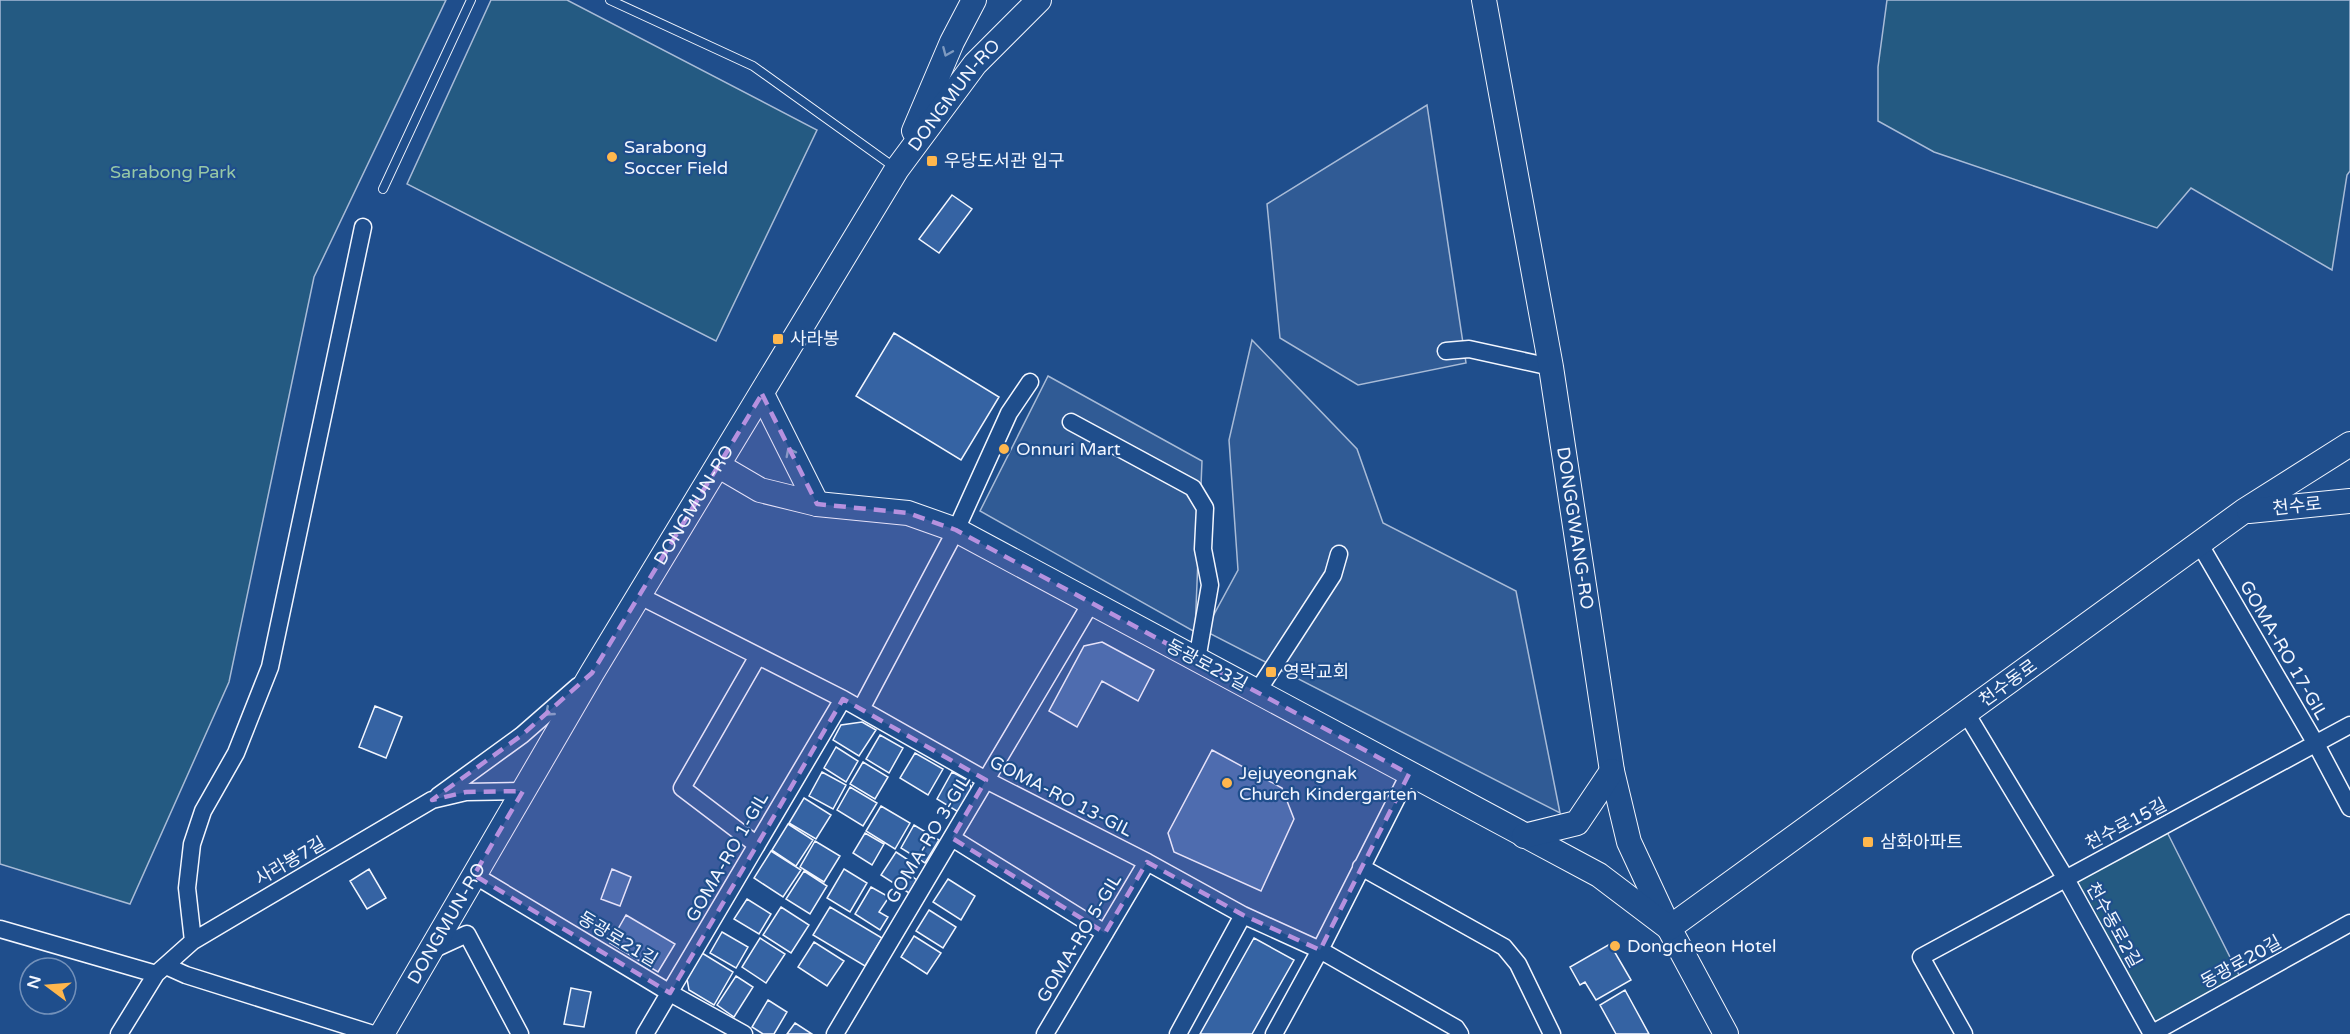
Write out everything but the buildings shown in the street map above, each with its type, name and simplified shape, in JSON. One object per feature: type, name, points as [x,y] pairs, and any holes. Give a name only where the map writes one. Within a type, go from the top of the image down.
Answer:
[{"type":"main road","points":[[897,169],[952,42],[974,0]]},
{"type":"main road","name":"DONGMUN-RO","points":[[382,1034],[592,673],[897,169],[975,64],[1039,0]]},
{"type":"main road","name":"DONGGWANG-RO","points":[[1484,0],[1551,367],[1612,771],[1629,842],[1669,928],[1726,1034]]},
{"type":"main road","points":[[762,394],[817,504]]},
{"type":"main road","name":"천수동로","points":[[1669,928],[2244,511],[2350,444]]},
{"type":"main road","name":"동광로23길","points":[[719,466],[760,490],[817,504],[908,513],[956,530],[1599,875],[1669,928]]},
{"type":"main road","name":"천수로","points":[[2244,511],[2350,501]]},
{"type":"main road","points":[[1524,836],[1577,823],[1612,771]]},
{"type":"street","points":[[193,941],[187,888],[192,844],[203,811],[236,753],[270,667],[363,227]]},
{"type":"street","points":[[1446,351],[1469,349],[1551,367]]},
{"type":"street","points":[[861,709],[956,530],[1009,413],[1030,382]]},
{"type":"street","points":[[1071,422],[1193,488],[1205,508],[1203,549],[1210,585],[1197,660]]},
{"type":"street","name":"GOMA-RO 17-GIL","points":[[2199,543],[2316,744],[2350,808]]},
{"type":"street","points":[[1257,692],[1333,576],[1339,554]]},
{"type":"street","name":"GOMA-RO 13-GIL","points":[[640,596],[843,699],[986,780],[1147,862],[1243,915],[1320,950],[1456,1028],[1460,1034]]},
{"type":"street","name":"GOMA-RO 3-GIL","points":[[835,1034],[1091,603]]},
{"type":"street","points":[[757,845],[682,788],[758,656]]},
{"type":"street","points":[[432,800],[522,735],[592,673]]},
{"type":"street","name":"GOMA-RO 1-GIL","points":[[645,1034],[843,699]]},
{"type":"street","name":"천수동로2길","points":[[1966,713],[2066,879],[2151,1034]]},
{"type":"street","name":"천수로15길","points":[[1964,1034],[1921,957],[2350,725]]},
{"type":"street","points":[[1274,1034],[1320,950],[1409,774]]},
{"type":"street","name":"사라봉7길","points":[[119,1034],[161,970],[193,941],[432,800],[466,792],[523,791]]},
{"type":"street","points":[[952,838],[1105,933]]},
{"type":"street","name":"GOMA-RO 5-GIL","points":[[1045,1034],[1147,862]]},
{"type":"street","points":[[1361,867],[1504,947],[1518,964],[1552,1034]]},
{"type":"street","name":"동광로21길","points":[[474,875],[670,993],[744,1034]]},
{"type":"street","points":[[1178,1034],[1243,915]]},
{"type":"street","name":"동광로20길","points":[[2151,1034],[2350,923]]},
{"type":"street","points":[[0,929],[186,975],[373,1034]]},
{"type":"street","points":[[429,951],[466,934],[520,1034]]},
{"type":"lane","points":[[383,189],[471,0]]},
{"type":"lane","points":[[610,0],[753,66],[897,169]]},
{"type":"highlighted area","points":[[762,394],[817,504],[908,513],[956,530],[1409,774],[1320,950],[1243,915],[1147,862],[1105,933],[952,838],[986,780],[843,699],[670,993],[474,875],[523,791],[466,792],[432,800],[522,735],[592,673]]},
{"type":"green space","name":"Sarabong Park","points":[[0,0],[446,0],[314,277],[229,682],[130,904],[0,864]]},
{"type":"green space","name":"Sarabong Soccer Field","points":[[491,0],[567,0],[817,130],[716,341],[407,184]]},
{"type":"green space","points":[[1887,0],[2350,0],[2350,171],[2347,175],[2332,270],[2191,188],[2157,228],[1934,152],[1878,121],[1878,67]]},
{"type":"green space","points":[[2167,832],[2240,977],[2152,1026],[2073,881]]},
{"type":"shaded area","points":[[1427,105],[1466,363],[1358,385],[1280,338],[1267,204]]},
{"type":"shaded area","points":[[1252,340],[1357,449],[1383,523],[1516,591],[1560,813],[1205,631],[1238,570],[1229,440]]},
{"type":"shaded area","points":[[1048,376],[1202,461],[1195,632],[980,511]]},
{"type":"place","name":"Sarabong Soccer Field","points":[[612,157]]},
{"type":"place","name":"우당도서관 입구","points":[[932,161]]},
{"type":"place","name":"사라봉","points":[[778,339]]},
{"type":"place","name":"Onnuri Mart","points":[[1004,449]]},
{"type":"place","name":"영락교회","points":[[1271,672]]},
{"type":"place","name":"Jejuyeongnak Church Kindergarten","points":[[1227,783]]},
{"type":"place","name":"삼화아파트","points":[[1868,842]]},
{"type":"place","name":"Dongcheon Hotel","points":[[1615,946]]}]
